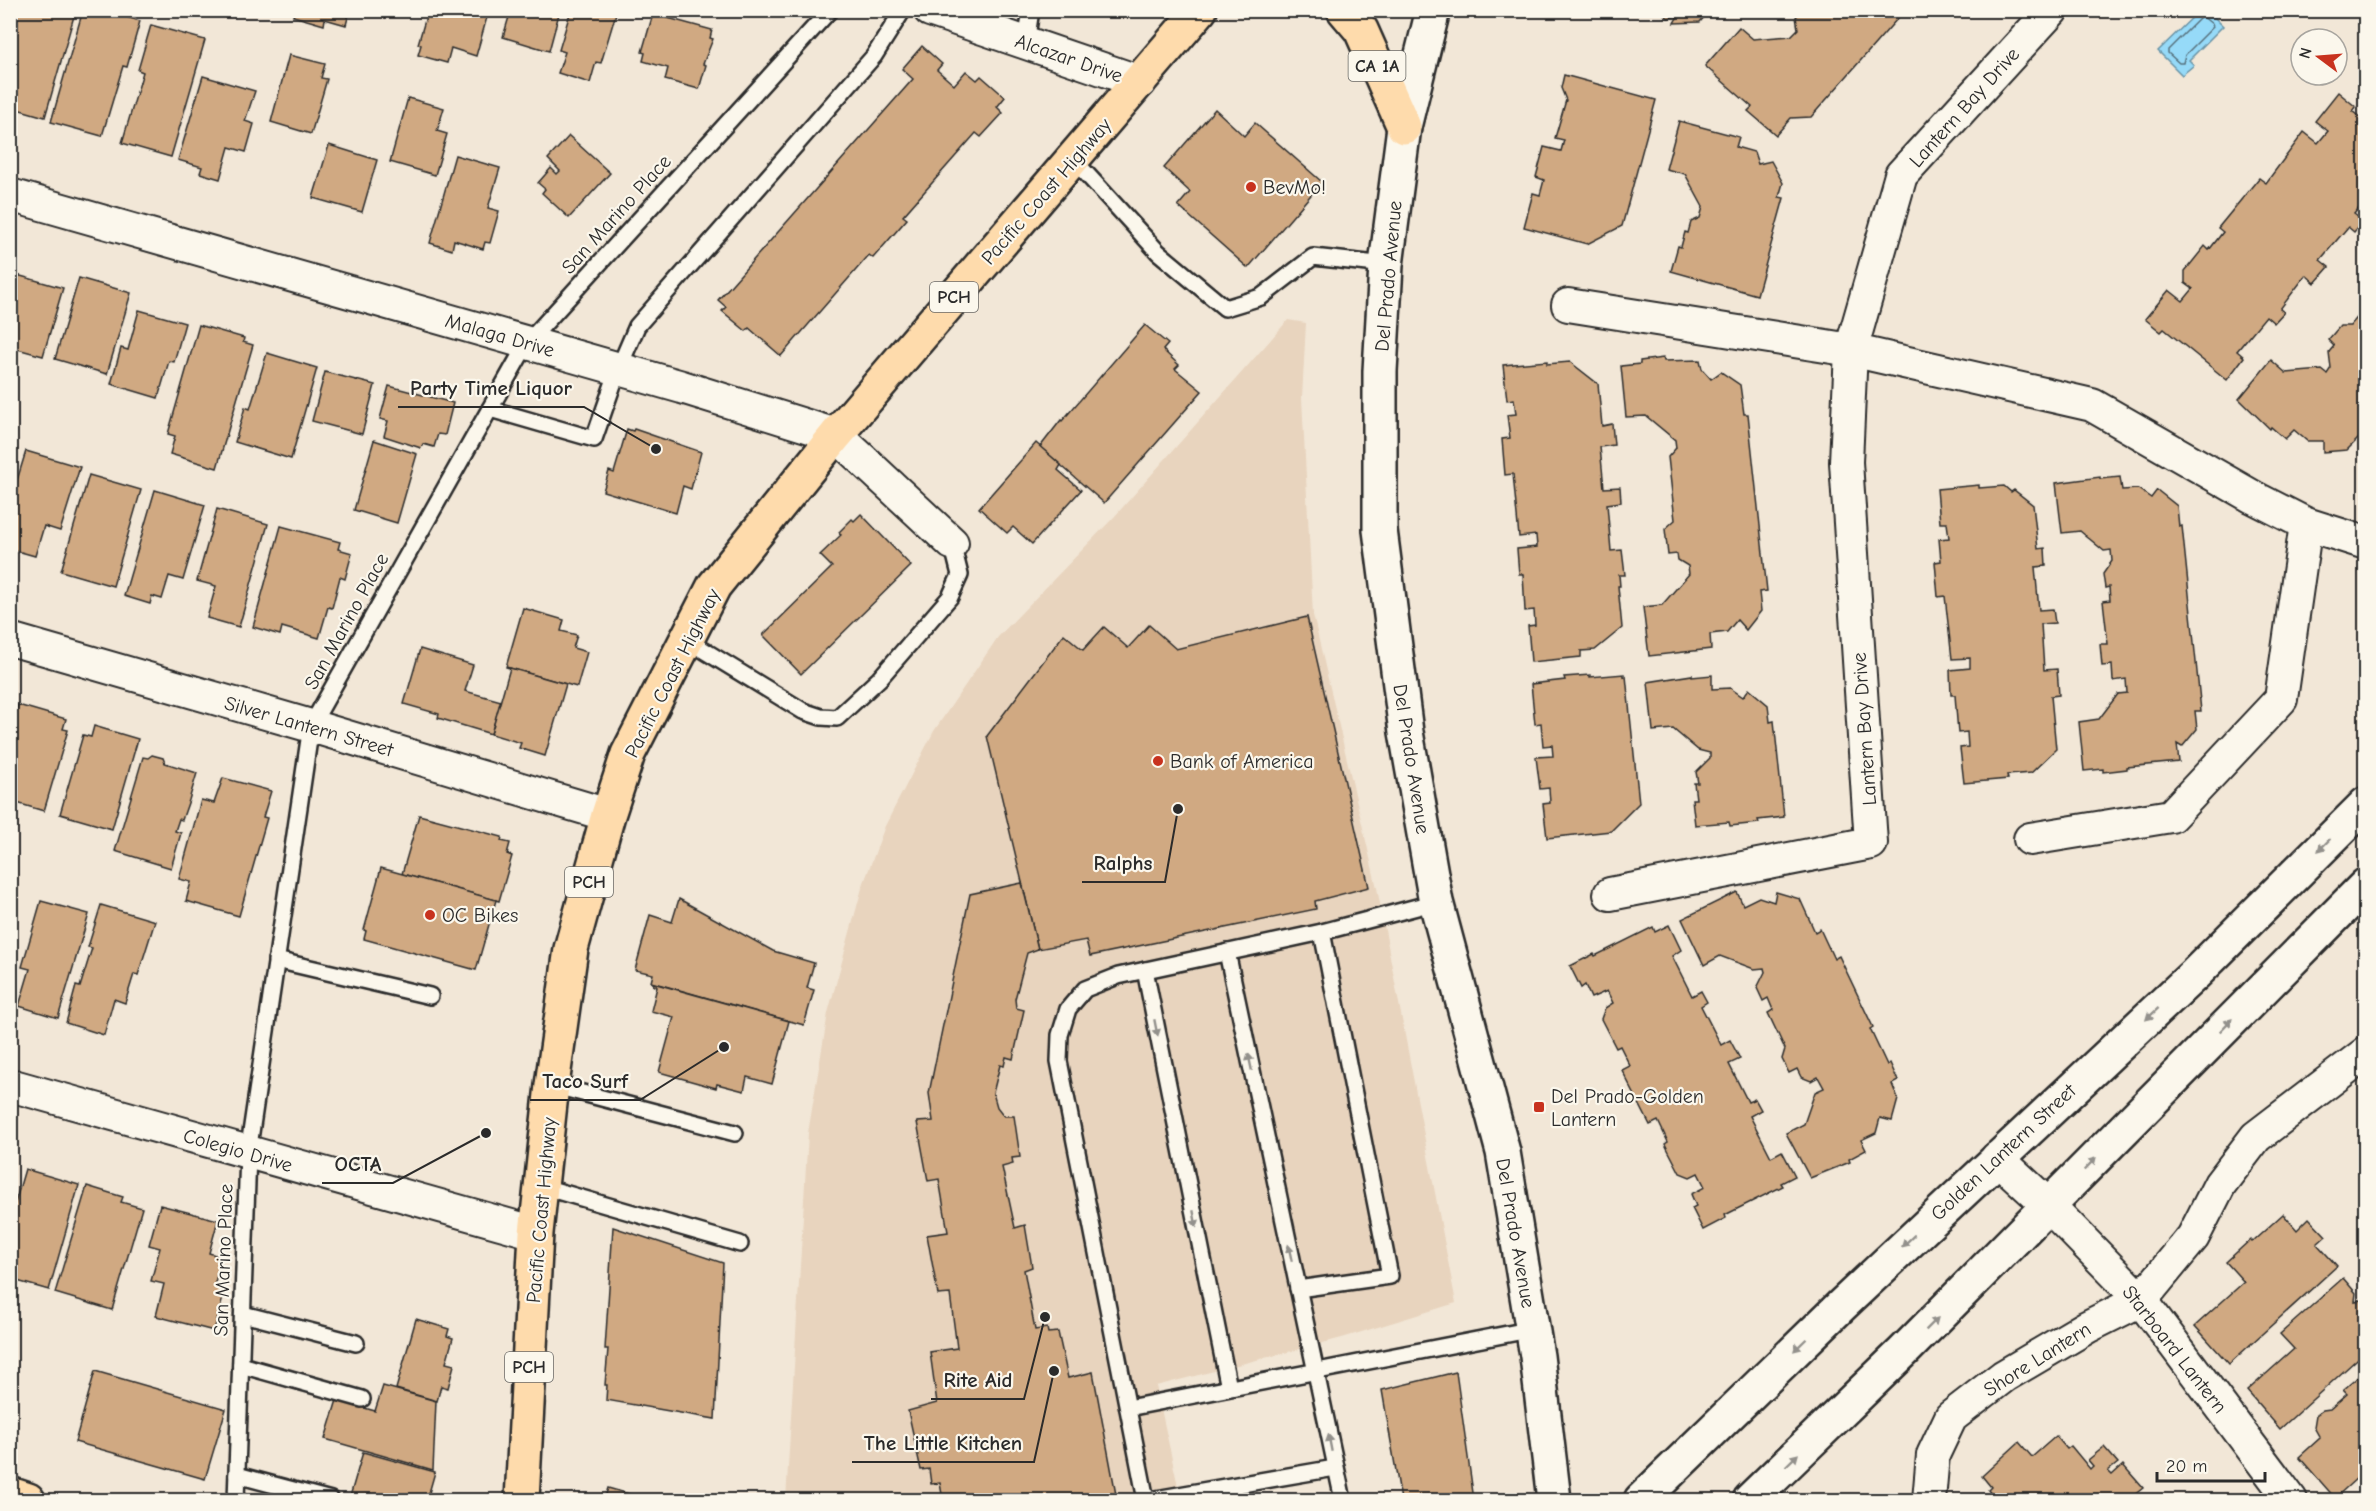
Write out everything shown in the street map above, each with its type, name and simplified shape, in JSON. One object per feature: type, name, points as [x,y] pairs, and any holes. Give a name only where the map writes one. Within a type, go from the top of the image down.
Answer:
[{"type":"main road","name":"CA 1A","points":[[1344,10],[1361,30],[1404,127]]},
{"type":"main road","name":"Del Prado Avenue","points":[[1433,10],[1404,127],[1386,265],[1380,371],[1380,531],[1406,732],[1436,902],[1503,1152],[1533,1329],[1554,1500]]},
{"type":"main road","name":"Pacific Coast Highway","points":[[522,1500],[540,1186],[571,949],[608,815],[628,754],[714,586],[836,435],[1140,82],[1204,13]]},
{"type":"main road","name":"Golden Lantern Street","points":[[1641,1500],[1842,1305],[2195,974],[2366,804]]},
{"type":"main road","points":[[1750,1500],[1902,1353],[2366,885]]},
{"type":"main road","points":[[10,1494],[28,1500]]},
{"type":"street","name":"Alcazar Drive","points":[[930,10],[1140,82]]},
{"type":"street","name":"Lantern Bay Drive","points":[[1610,894],[1872,843],[1846,462],[1851,350],[1901,176],[2052,10]]},
{"type":"street","name":"Malaga Drive","points":[[10,195],[682,387],[836,435],[952,543]]},
{"type":"street","points":[[1568,305],[1851,350],[2092,405],[2253,497],[2306,524],[2366,543]]},
{"type":"street","points":[[2030,839],[2171,816],[2281,699],[2306,524]]},
{"type":"street","name":"Silver Lantern Street","points":[[10,639],[608,815]]},
{"type":"street","points":[[2141,1300],[2193,1237],[2220,1184],[2256,1137],[2366,1053]]},
{"type":"street","name":"Colegio Drive","points":[[10,1085],[536,1233]]},
{"type":"street","name":"Starboard Lantern","points":[[1997,1158],[2049,1206],[2141,1300],[2291,1500]]},
{"type":"street","name":"Shore Lantern","points":[[1929,1500],[1933,1455],[1951,1417],[2004,1376],[2087,1327],[2141,1300]]},
{"type":"lane","name":"San Marino Place","points":[[236,1500],[248,1153],[311,726],[527,343],[830,10]]},
{"type":"lane","points":[[490,409],[594,439],[618,370],[637,326],[873,56],[903,10]]},
{"type":"lane","points":[[1026,43],[1032,10]]},
{"type":"lane","points":[[1073,159],[1158,252],[1225,308],[1261,297],[1313,257],[1386,265]]},
{"type":"lane","points":[[687,640],[803,711],[820,717],[837,718],[879,679],[950,597],[960,575],[952,543]]},
{"type":"lane","points":[[1335,1468],[1148,1500],[1059,1061],[1059,1035],[1068,1009],[1085,989],[1118,976],[1322,932],[1436,902]]},
{"type":"lane","points":[[1298,1289],[1390,1276],[1322,932]]},
{"type":"lane","points":[[1227,952],[1343,1500]]},
{"type":"lane","points":[[276,960],[430,996]]},
{"type":"lane","points":[[1144,970],[1229,1388]]},
{"type":"lane","points":[[552,1085],[735,1133]]},
{"type":"lane","points":[[540,1186],[740,1244]]},
{"type":"lane","points":[[243,1314],[356,1343]]},
{"type":"lane","points":[[1128,1408],[1533,1329]]},
{"type":"lane","points":[[241,1365],[362,1399]]},
{"type":"lane","points":[[237,1474],[331,1500]]},
{"type":"shaded area","points":[[1288,320],[1306,323],[1302,398],[1313,615],[1377,888],[1456,1303],[1342,1338],[1156,1386],[1181,1500],[786,1500],[808,1133],[828,1013],[862,888],[885,826],[934,731],[998,637],[1115,516]]},
{"type":"water","points":[[2199,11],[2208,11],[2223,26],[2189,60],[2194,65],[2182,75],[2158,51]]},
{"type":"building","points":[[16,10],[53,10],[74,16],[45,117],[10,107],[10,44],[14,33],[10,32],[10,29]]},
{"type":"building","points":[[83,10],[103,10],[140,21],[127,67],[123,66],[102,136],[51,122]]},
{"type":"building","points":[[295,10],[350,10],[346,25],[325,19],[324,25],[293,16]]},
{"type":"building","points":[[428,10],[489,10],[476,56],[451,48],[447,63],[418,55],[421,45],[418,44]]},
{"type":"building","points":[[511,10],[560,10],[549,51],[503,37]]},
{"type":"building","points":[[571,10],[617,10],[601,63],[596,62],[590,83],[558,73],[565,52],[559,50]]},
{"type":"building","points":[[1660,10],[1710,10],[1700,22],[1674,23],[1678,16],[1668,18]]},
{"type":"building","points":[[1802,10],[1905,10],[1811,117],[1791,118],[1776,135],[1748,111],[1752,107],[1705,66],[1739,27],[1753,39],[1791,36],[1798,29],[1796,17]]},
{"type":"building","points":[[653,14],[712,30],[710,38],[713,39],[703,64],[706,65],[699,89],[665,80],[668,68],[643,61],[645,53],[642,52]]},
{"type":"building","points":[[151,25],[205,40],[171,157],[122,143],[143,72],[138,70]]},
{"type":"building","points":[[922,46],[942,64],[937,70],[954,85],[966,71],[977,80],[981,76],[1005,97],[997,107],[1003,113],[981,137],[976,133],[903,216],[907,219],[873,258],[869,255],[781,356],[749,328],[746,331],[722,311],[726,307],[718,300],[913,79],[902,69]]},
{"type":"building","points":[[289,55],[325,64],[321,78],[327,79],[311,134],[271,122]]},
{"type":"building","points":[[1564,75],[1656,100],[1622,226],[1587,244],[1524,227],[1533,193],[1540,195],[1544,180],[1536,177],[1544,147],[1561,151],[1564,140],[1555,138],[1566,100],[1561,88]]},
{"type":"building","points":[[203,76],[255,91],[245,121],[254,124],[246,152],[229,147],[220,179],[200,173],[202,167],[178,160]]},
{"type":"building","points":[[2338,92],[2356,107],[2353,111],[2366,121],[2366,200],[2354,214],[2363,221],[2354,232],[2348,227],[2320,260],[2329,267],[2315,283],[2306,275],[2280,309],[2284,312],[2274,323],[2266,316],[2237,351],[2244,357],[2227,380],[2164,329],[2161,332],[2145,319],[2169,290],[2183,301],[2193,289],[2185,283],[2185,271],[2205,246],[2209,250],[2223,232],[2218,228],[2259,178],[2266,183],[2304,132],[2318,143],[2328,131],[2315,121]]},
{"type":"building","points":[[408,98],[444,108],[437,131],[447,134],[435,175],[390,162]]},
{"type":"building","name":"BevMo!","points":[[1215,109],[1244,136],[1255,123],[1322,182],[1248,268],[1178,206],[1190,192],[1164,168]]},
{"type":"building","points":[[1679,121],[1739,137],[1736,147],[1754,152],[1758,164],[1771,161],[1783,183],[1779,197],[1784,198],[1757,295],[1671,271],[1678,246],[1681,247],[1685,232],[1688,233],[1691,222],[1700,218],[1703,207],[1685,174],[1666,169]]},
{"type":"building","points":[[569,136],[610,173],[569,218],[542,193],[545,189],[538,183],[551,168],[557,174],[560,171],[548,159]]},
{"type":"building","points":[[329,145],[377,160],[362,212],[313,198]]},
{"type":"building","points":[[455,155],[500,168],[488,208],[499,211],[490,243],[485,242],[483,249],[454,240],[452,250],[430,243]]},
{"type":"building","points":[[10,273],[63,288],[43,356],[10,347]]},
{"type":"building","points":[[79,278],[131,293],[107,374],[55,359]]},
{"type":"building","points":[[2366,307],[2366,438],[2362,435],[2347,450],[2323,452],[2323,441],[2307,441],[2294,430],[2285,439],[2271,427],[2270,429],[2239,399],[2271,360],[2286,373],[2322,370],[2327,374],[2331,368],[2329,352],[2334,346],[2328,340],[2340,326],[2350,326]]},
{"type":"building","points":[[139,310],[185,323],[174,362],[169,361],[158,398],[111,384],[121,348],[128,350]]},
{"type":"building","points":[[199,325],[244,338],[243,342],[253,345],[217,468],[170,454],[175,436],[168,434]]},
{"type":"building","points":[[1145,325],[1168,344],[1163,350],[1179,365],[1175,369],[1202,391],[1104,503],[1040,447]]},
{"type":"building","points":[[267,353],[317,368],[291,459],[235,442],[245,407],[250,409]]},
{"type":"building","points":[[1663,358],[1664,361],[1700,360],[1702,369],[1711,379],[1721,372],[1740,385],[1744,414],[1748,414],[1767,591],[1759,592],[1761,611],[1746,630],[1737,620],[1727,632],[1710,634],[1711,649],[1649,656],[1643,607],[1662,605],[1689,574],[1688,566],[1678,560],[1677,554],[1668,555],[1665,529],[1675,520],[1668,457],[1676,448],[1675,440],[1646,416],[1626,417],[1621,366]]},
{"type":"building","points":[[1547,361],[1547,364],[1570,362],[1598,384],[1602,426],[1612,424],[1614,445],[1600,447],[1604,488],[1620,487],[1621,502],[1607,504],[1611,551],[1622,550],[1625,575],[1619,575],[1620,586],[1618,586],[1622,628],[1595,650],[1581,651],[1581,657],[1531,662],[1528,626],[1535,625],[1534,610],[1525,611],[1523,574],[1519,574],[1517,549],[1537,547],[1536,535],[1519,537],[1513,474],[1505,475],[1502,439],[1510,438],[1507,415],[1516,414],[1514,399],[1507,400],[1503,365]]},
{"type":"building","points":[[325,372],[375,385],[362,434],[312,421]]},
{"type":"building","points":[[389,386],[453,403],[445,435],[438,434],[434,447],[423,444],[421,448],[384,436],[388,421],[380,419]]},
{"type":"building","points":[[627,429],[633,431],[634,429],[701,452],[691,489],[683,486],[676,513],[603,491],[609,471],[614,473]]},
{"type":"building","points":[[374,440],[417,454],[397,523],[354,510]]},
{"type":"building","points":[[1036,443],[1061,465],[1058,470],[1081,490],[1032,544],[1013,527],[1007,533],[979,508]]},
{"type":"building","points":[[26,451],[80,467],[60,531],[44,526],[35,556],[10,549],[10,503]]},
{"type":"building","points":[[89,475],[141,490],[113,586],[61,571]]},
{"type":"building","points":[[2100,477],[2100,479],[2120,477],[2122,490],[2138,489],[2151,498],[2157,490],[2177,506],[2179,527],[2182,526],[2201,711],[2195,711],[2197,729],[2182,747],[2177,744],[2179,762],[2127,767],[2127,769],[2103,772],[2103,769],[2084,771],[2079,722],[2099,719],[2118,694],[2127,693],[2126,679],[2113,681],[2112,665],[2102,666],[2100,644],[2108,644],[2103,601],[2110,600],[2109,587],[2105,588],[2103,574],[2112,561],[2111,550],[2104,551],[2080,531],[2062,533],[2056,483]]},
{"type":"building","points":[[1979,485],[1979,488],[2004,486],[2011,492],[2014,490],[2033,505],[2038,549],[2045,548],[2046,566],[2035,567],[2039,610],[2053,609],[2055,623],[2041,624],[2044,670],[2057,669],[2059,695],[2051,696],[2056,749],[2031,773],[2007,775],[2008,779],[1964,783],[1960,748],[1968,747],[1967,732],[1958,733],[1955,695],[1951,695],[1950,670],[1970,668],[1970,658],[1952,659],[1945,596],[1938,597],[1935,562],[1941,561],[1939,539],[1949,538],[1947,523],[1940,523],[1937,489]]},
{"type":"building","points":[[155,490],[205,505],[183,580],[169,576],[162,599],[152,596],[150,604],[124,596]]},
{"type":"building","points":[[217,509],[268,524],[239,627],[207,618],[216,586],[197,581]]},
{"type":"building","points":[[861,514],[911,566],[801,674],[763,635],[832,567],[820,555],[841,535],[839,532],[852,519],[854,521]]},
{"type":"building","points":[[281,526],[340,542],[338,549],[352,553],[345,579],[340,577],[332,608],[328,607],[319,638],[282,627],[280,635],[253,627]]},
{"type":"building","points":[[523,608],[564,620],[561,631],[577,635],[573,648],[587,652],[577,687],[506,667]]},
{"type":"building","points":[[1307,617],[1369,887],[1315,901],[1316,909],[1090,956],[1086,940],[1038,949],[987,736],[1064,634],[1083,650],[1104,627],[1128,648],[1149,625],[1176,649]]},
{"type":"building","points":[[420,649],[473,665],[465,691],[501,701],[491,734],[438,718],[439,714],[404,704]]},
{"type":"building","points":[[510,668],[566,684],[545,756],[519,748],[521,743],[491,734]]},
{"type":"building","points":[[1624,674],[1639,803],[1611,831],[1547,838],[1543,804],[1550,803],[1549,788],[1540,789],[1536,757],[1553,756],[1552,745],[1543,746],[1541,723],[1535,724],[1531,684],[1565,680],[1564,677]]},
{"type":"building","points":[[1692,675],[1692,677],[1712,675],[1712,689],[1730,688],[1743,697],[1749,689],[1768,705],[1770,722],[1774,721],[1784,817],[1758,820],[1759,823],[1730,826],[1729,822],[1695,825],[1692,799],[1696,799],[1694,783],[1698,783],[1696,772],[1710,758],[1710,753],[1698,750],[1673,729],[1653,731],[1648,682]]},
{"type":"building","points":[[18,705],[66,719],[63,729],[68,730],[44,811],[10,801],[10,732]]},
{"type":"building","points":[[94,726],[138,739],[112,829],[60,814],[83,735],[91,737]]},
{"type":"building","points":[[152,755],[163,758],[165,763],[197,773],[182,820],[179,819],[175,831],[181,833],[171,868],[115,851],[143,757],[148,758]]},
{"type":"building","points":[[223,778],[271,791],[263,817],[267,818],[239,916],[186,901],[191,882],[179,879],[201,800],[214,803]]},
{"type":"building","points":[[419,815],[502,837],[501,841],[510,843],[507,854],[512,856],[499,901],[402,874]]},
{"type":"building","name":"OC Bikes","points":[[381,868],[496,900],[476,970],[364,939],[366,931],[364,930]]},
{"type":"building","points":[[1022,883],[1038,949],[1027,953],[1015,999],[1016,1008],[1024,1010],[1013,1059],[1006,1057],[1004,1066],[1000,1065],[993,1093],[997,1107],[1004,1116],[1014,1116],[1020,1157],[1012,1158],[1013,1164],[1002,1167],[1015,1228],[1025,1225],[1032,1267],[1024,1270],[1035,1330],[1047,1328],[1048,1333],[1058,1332],[1068,1378],[1093,1372],[1117,1500],[943,1500],[940,1483],[931,1484],[929,1469],[921,1470],[908,1411],[937,1403],[930,1352],[957,1348],[950,1294],[938,1295],[927,1235],[948,1232],[939,1179],[928,1181],[917,1122],[933,1121],[929,1093],[970,894]]},
{"type":"building","points":[[1737,892],[1743,905],[1759,897],[1774,902],[1776,892],[1800,899],[1815,932],[1820,929],[1834,959],[1839,956],[1873,1027],[1870,1029],[1887,1065],[1890,1063],[1898,1081],[1892,1084],[1898,1099],[1892,1121],[1880,1118],[1876,1133],[1861,1140],[1866,1150],[1849,1159],[1850,1162],[1810,1178],[1786,1133],[1804,1124],[1815,1092],[1824,1088],[1818,1077],[1811,1081],[1801,1077],[1797,1069],[1789,1073],[1782,1059],[1785,1049],[1768,1013],[1773,1010],[1768,998],[1763,1001],[1757,988],[1765,972],[1764,968],[1754,969],[1720,956],[1704,965],[1682,919]]},
{"type":"building","points":[[679,899],[773,951],[814,963],[807,988],[814,990],[804,1025],[651,982],[653,974],[635,970],[650,915],[672,922]]},
{"type":"building","points":[[41,901],[89,914],[58,1018],[19,1006],[30,969],[22,967]]},
{"type":"building","points":[[101,905],[155,921],[138,975],[134,974],[125,1003],[114,999],[104,1035],[66,1023],[76,986],[80,987],[92,948],[88,947]]},
{"type":"building","points":[[1669,925],[1681,950],[1672,956],[1692,996],[1701,991],[1707,1002],[1701,1006],[1721,1045],[1730,1040],[1740,1059],[1729,1064],[1748,1102],[1755,1099],[1761,1110],[1750,1116],[1771,1157],[1782,1151],[1795,1176],[1781,1183],[1783,1186],[1725,1215],[1726,1218],[1703,1230],[1692,1208],[1696,1206],[1691,1194],[1705,1187],[1698,1173],[1690,1177],[1680,1173],[1665,1144],[1668,1142],[1658,1121],[1650,1125],[1622,1070],[1630,1066],[1620,1046],[1616,1048],[1601,1019],[1605,1008],[1613,1003],[1607,991],[1591,998],[1585,985],[1581,988],[1570,966],[1653,927],[1655,932]]},
{"type":"building","points":[[653,983],[789,1021],[772,1084],[747,1077],[744,1091],[717,1084],[716,1088],[659,1072],[674,1017],[651,1011],[657,987]]},
{"type":"building","points":[[25,1169],[79,1185],[49,1290],[10,1279],[10,1220]]},
{"type":"building","points":[[87,1186],[123,1197],[121,1202],[142,1208],[112,1310],[55,1293]]},
{"type":"building","points":[[160,1205],[218,1220],[209,1253],[222,1257],[214,1286],[225,1290],[214,1331],[156,1316],[164,1284],[151,1281],[160,1248],[149,1245]]},
{"type":"building","points":[[2283,1214],[2297,1230],[2309,1218],[2326,1236],[2317,1244],[2337,1266],[2229,1364],[2195,1326],[2244,1282],[2226,1262]]},
{"type":"building","points":[[613,1227],[723,1263],[715,1419],[606,1400],[608,1349],[605,1349]]},
{"type":"building","points":[[2343,1278],[2356,1293],[2355,1301],[2362,1300],[2366,1304],[2366,1351],[2280,1429],[2247,1391],[2294,1349],[2280,1334]]},
{"type":"building","points":[[416,1319],[449,1329],[447,1336],[453,1338],[446,1363],[454,1365],[448,1388],[441,1386],[437,1401],[396,1389]]},
{"type":"building","points":[[2366,1370],[2366,1482],[2364,1484],[2358,1477],[2335,1498],[2299,1457],[2320,1438],[2314,1427],[2316,1415],[2323,1410],[2330,1409],[2347,1394],[2343,1390]]},
{"type":"building","points":[[95,1371],[226,1409],[205,1479],[75,1442]]},
{"type":"building","points":[[1456,1372],[1474,1500],[1401,1500],[1382,1390]]},
{"type":"building","points":[[383,1386],[436,1401],[433,1470],[325,1439],[337,1400],[375,1411]]},
{"type":"building","points":[[2056,1436],[2067,1449],[2071,1446],[2090,1469],[2093,1466],[2088,1460],[2104,1447],[2118,1463],[2108,1471],[2112,1475],[2123,1465],[2143,1488],[2128,1500],[1984,1500],[1991,1494],[1988,1490],[1991,1487],[1982,1476],[2019,1442],[2032,1457]]},
{"type":"building","points":[[363,1452],[435,1472],[427,1500],[349,1500]]},
{"type":"building","points":[[608,1488],[650,1500],[604,1500]]},
{"type":"place","name":"BevMo!","points":[[1251,187]]},
{"type":"place","name":"Party Time Liquor","points":[[656,449]]},
{"type":"place","name":"Bank of America","points":[[1158,761]]},
{"type":"place","name":"Ralphs","points":[[1178,809]]},
{"type":"place","name":"OC Bikes","points":[[430,915]]},
{"type":"place","name":"Taco Surf","points":[[724,1047]]},
{"type":"place","name":"Del Prado-Golden Lantern","points":[[1539,1107]]},
{"type":"place","name":"OCTA","points":[[486,1133]]},
{"type":"place","name":"Rite Aid","points":[[1045,1317]]},
{"type":"place","name":"The Little Kitchen","points":[[1054,1371]]}]
